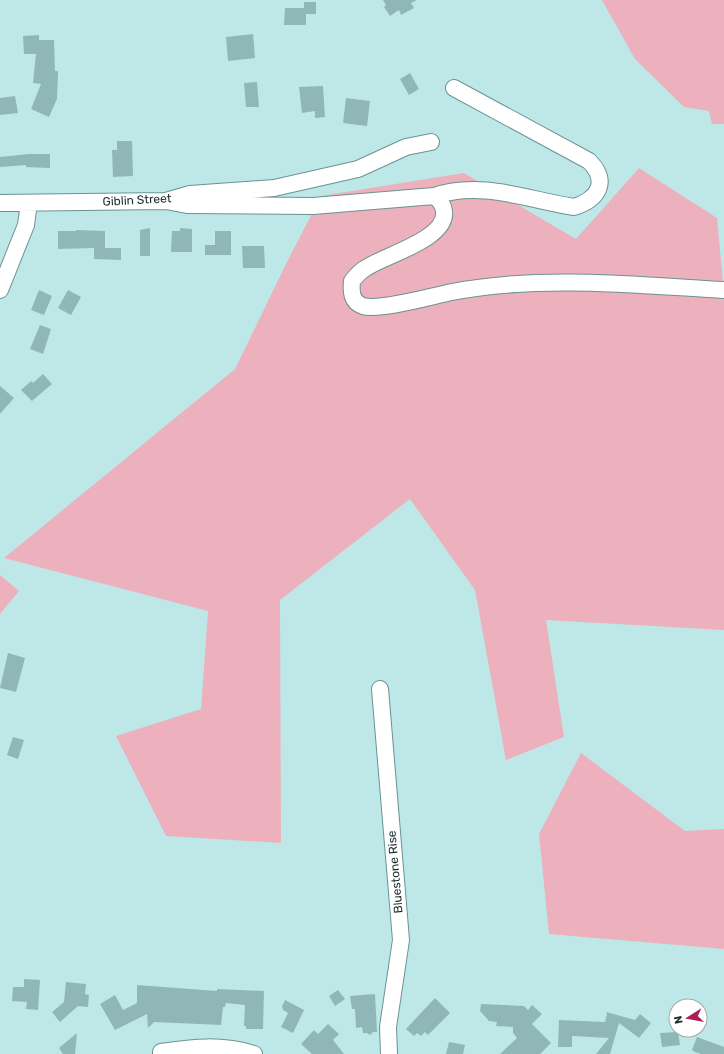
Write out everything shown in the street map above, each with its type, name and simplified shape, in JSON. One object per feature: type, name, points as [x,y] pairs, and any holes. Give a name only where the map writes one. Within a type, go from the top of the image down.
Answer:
[{"type":"street","points":[[166,201],[187,205],[332,205],[434,196],[445,193],[474,190],[500,191],[574,207],[585,203],[595,196],[599,188],[600,177],[596,168],[588,161],[454,88]]},
{"type":"street","name":"Giblin Street","points":[[0,203],[166,201],[190,194],[274,188],[358,169],[406,147],[432,142]]},
{"type":"street","points":[[434,196],[442,204],[444,211],[444,219],[441,227],[429,236],[366,268],[358,274],[352,281],[351,290],[353,298],[357,304],[374,307],[456,291],[514,285],[644,285],[724,290]]},
{"type":"street","points":[[0,290],[26,225],[29,203]]},
{"type":"street","name":"Bluestone Rise","points":[[380,689],[401,940],[388,1027],[388,1054]]},
{"type":"street","points":[[161,1054],[161,1052],[198,1047],[210,1047],[240,1049],[254,1054]]},
{"type":"shaded area","points":[[602,0],[724,0],[724,124],[712,124],[709,111],[684,107],[635,59]]},
{"type":"shaded area","points":[[639,168],[717,218],[724,293],[724,630],[546,620],[564,737],[506,760],[475,590],[410,499],[280,600],[281,843],[166,836],[116,736],[201,709],[208,611],[4,558],[235,369],[321,196],[464,173],[576,239]]},
{"type":"shaded area","points":[[0,575],[19,591],[0,614]]},
{"type":"shaded area","points":[[581,753],[685,831],[724,829],[724,949],[549,934],[539,834]]},
{"type":"building","points":[[383,0],[417,0],[411,3],[414,8],[401,15],[399,10],[390,16],[384,7],[386,5]]},
{"type":"building","points":[[304,2],[316,2],[316,14],[306,14],[306,25],[284,25],[285,8],[304,8]]},
{"type":"building","points":[[253,34],[255,58],[228,61],[226,37]]},
{"type":"building","points":[[39,35],[39,40],[54,40],[55,71],[58,71],[57,99],[49,117],[31,109],[41,84],[33,83],[36,54],[24,54],[23,36]]},
{"type":"building","points":[[410,73],[419,89],[409,95],[400,79]]},
{"type":"building","points":[[257,82],[259,107],[246,107],[244,83]]},
{"type":"building","points":[[323,86],[325,117],[315,118],[315,111],[302,113],[299,87]]},
{"type":"building","points":[[15,96],[18,113],[0,115],[0,98]]},
{"type":"building","points":[[346,98],[370,101],[367,126],[343,123]]},
{"type":"building","points":[[117,141],[132,141],[133,176],[113,177],[112,150],[117,150]]},
{"type":"building","points":[[29,154],[50,154],[50,168],[26,167],[26,165],[0,167],[0,157]]},
{"type":"building","points":[[150,228],[150,256],[140,256],[140,230]]},
{"type":"building","points":[[180,228],[192,229],[192,252],[171,252],[172,231],[180,231]]},
{"type":"building","points":[[58,231],[105,231],[105,248],[121,248],[121,260],[94,259],[94,248],[58,249]]},
{"type":"building","points":[[215,231],[231,231],[231,255],[205,255],[205,245],[215,245]]},
{"type":"building","points":[[242,246],[264,246],[265,268],[243,268]]},
{"type":"building","points":[[39,290],[52,296],[44,315],[31,310]]},
{"type":"building","points":[[68,290],[81,297],[71,315],[58,308]]},
{"type":"building","points":[[40,325],[51,329],[43,354],[30,349]]},
{"type":"building","points":[[43,374],[52,384],[32,401],[21,390],[31,381],[33,383]]},
{"type":"building","points":[[0,386],[14,398],[0,414]]},
{"type":"building","points":[[8,653],[25,658],[16,692],[0,688]]},
{"type":"building","points":[[13,737],[24,740],[18,759],[7,755]]},
{"type":"building","points":[[24,979],[40,980],[38,1010],[26,1009],[27,1002],[12,1001],[13,987],[24,987]]},
{"type":"building","points":[[66,982],[86,984],[85,994],[89,995],[88,1007],[78,1006],[60,1022],[52,1012],[64,1002]]},
{"type":"building","points":[[137,985],[217,991],[217,989],[264,991],[263,1029],[246,1029],[246,1026],[244,1026],[245,1005],[226,1003],[225,1007],[223,1007],[221,1025],[154,1022],[148,1028],[147,1014],[115,1030],[100,1004],[115,995],[123,1010],[137,1003]]},
{"type":"building","points":[[338,990],[345,999],[335,1006],[329,996]]},
{"type":"building","points":[[375,994],[377,1032],[373,1032],[370,1035],[363,1033],[362,1027],[356,1028],[355,1009],[352,1009],[350,996]]},
{"type":"building","points":[[435,998],[450,1013],[428,1035],[425,1032],[421,1036],[417,1033],[414,1036],[406,1029]]},
{"type":"building","points":[[285,1000],[304,1010],[293,1033],[281,1027],[288,1013],[283,1010],[282,1006]]},
{"type":"building","points":[[481,1004],[524,1006],[528,1010],[532,1005],[542,1014],[532,1024],[551,1043],[540,1054],[500,1054],[517,1038],[513,1033],[513,1027],[496,1026],[497,1022],[489,1021],[480,1011]]},
{"type":"building","points":[[606,1012],[635,1020],[640,1014],[651,1023],[639,1038],[619,1023],[610,1054],[596,1054],[609,1038],[572,1036],[572,1047],[558,1047],[559,1020],[605,1022]]},
{"type":"building","points":[[328,1024],[339,1034],[333,1040],[344,1054],[312,1054],[301,1044],[314,1030],[318,1034]]},
{"type":"building","points":[[77,1033],[75,1054],[63,1054],[59,1048]]},
{"type":"building","points":[[660,1033],[668,1033],[668,1038],[679,1038],[680,1045],[662,1047]]},
{"type":"building","points":[[697,1038],[700,1038],[724,1047],[724,1054],[701,1054],[692,1050]]},
{"type":"building","points":[[449,1042],[465,1045],[463,1054],[446,1054]]}]
